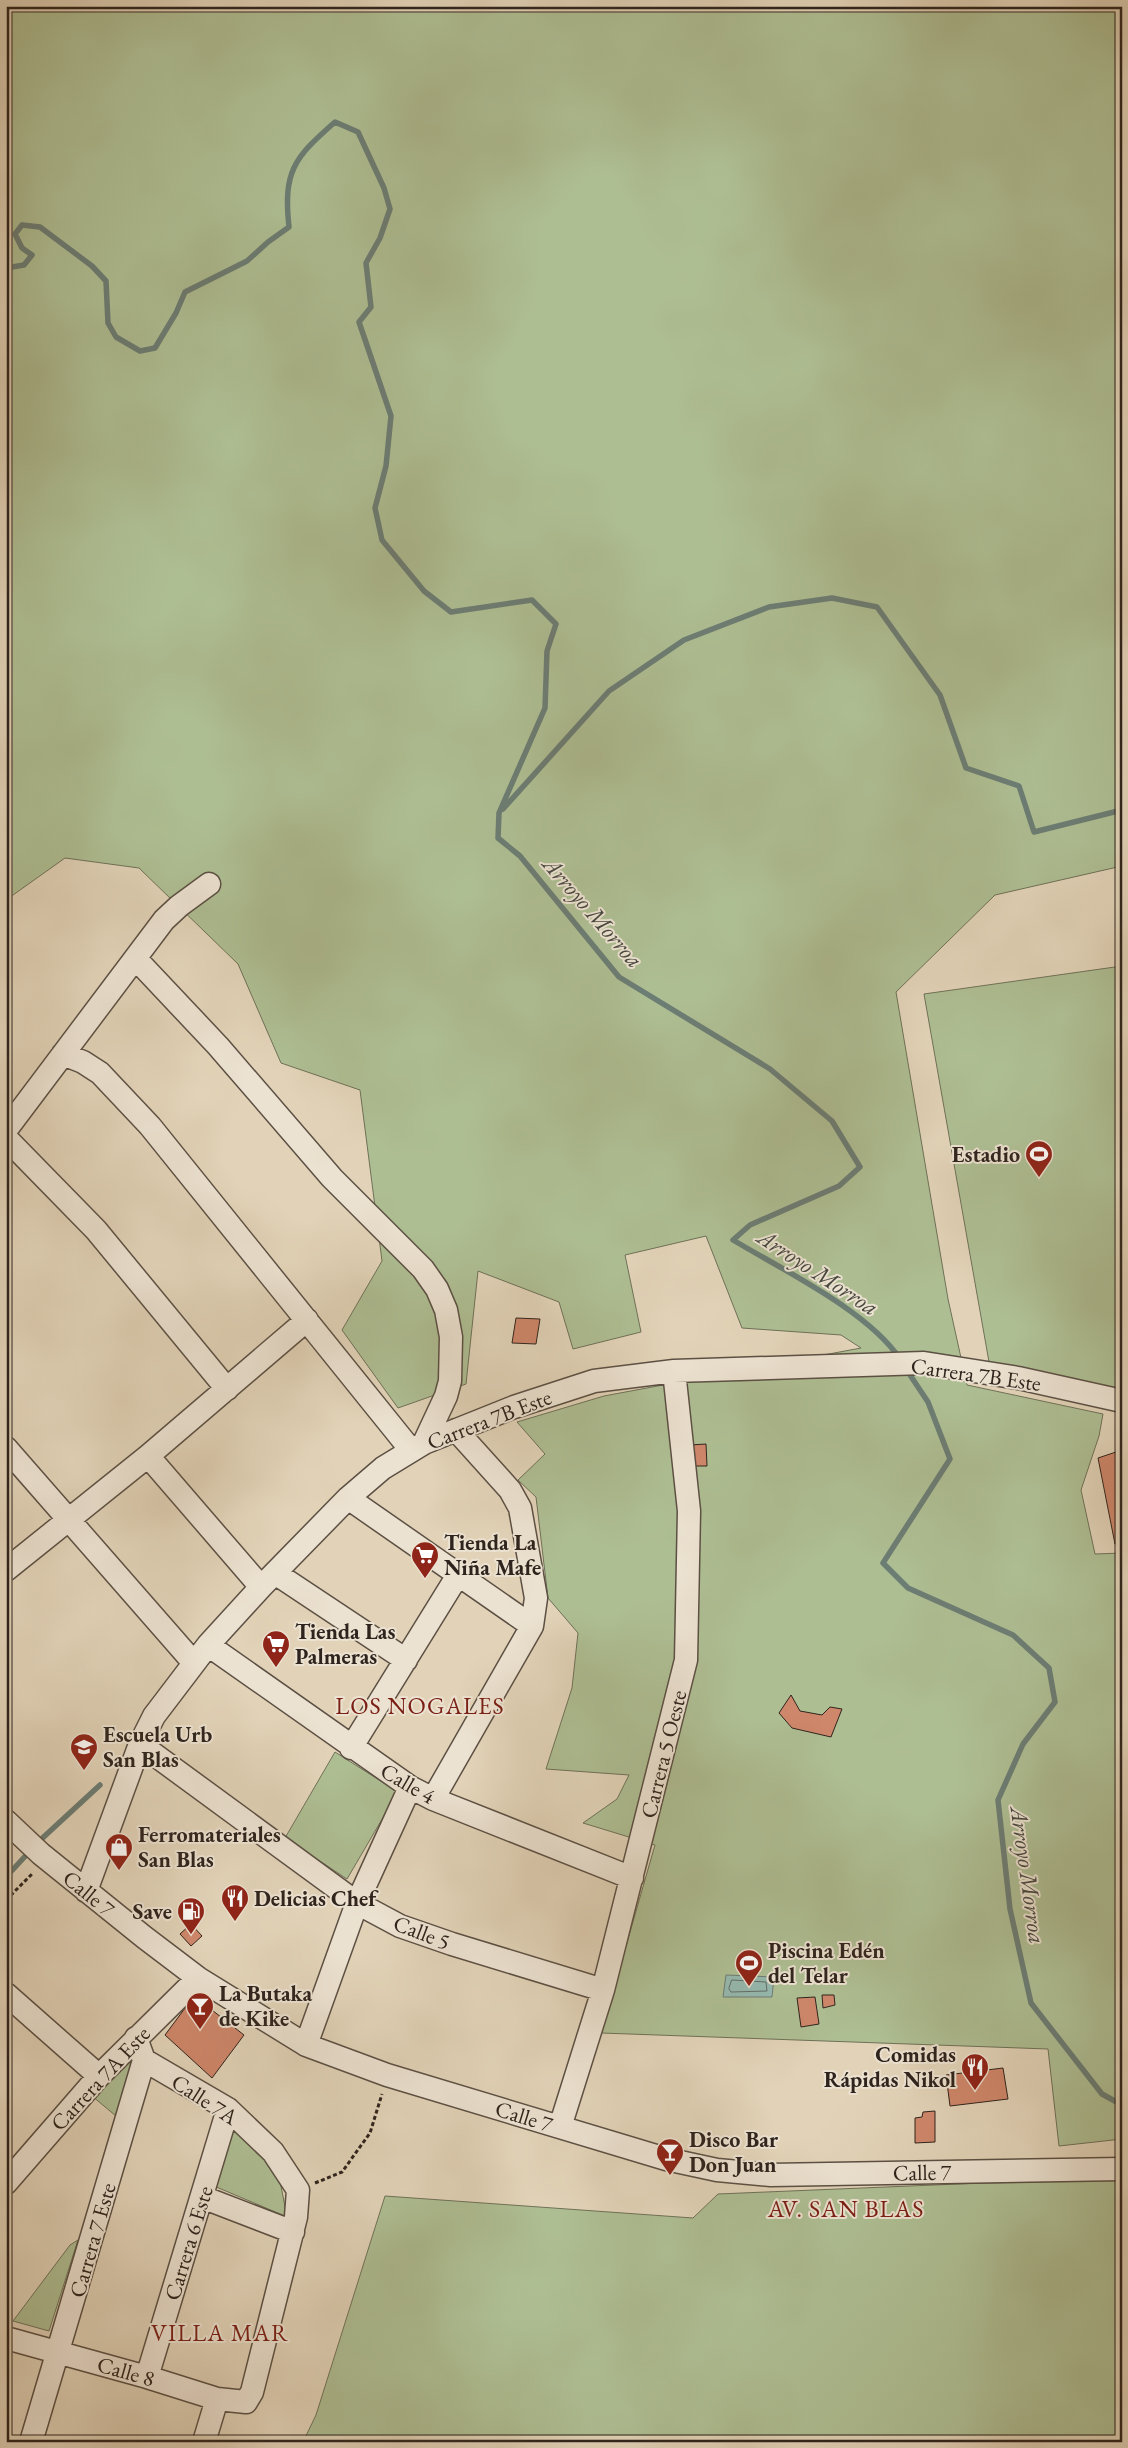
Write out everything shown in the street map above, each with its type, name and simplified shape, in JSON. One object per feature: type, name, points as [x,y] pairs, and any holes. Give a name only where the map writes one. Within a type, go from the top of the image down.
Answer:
[{"type":"street","points":[[6,1130],[136,960],[164,920],[179,906],[209,884]]},
{"type":"street","points":[[64,1054],[83,1062],[100,1073],[132,1106],[307,1320],[417,1446],[446,1396],[450,1381],[451,1337],[446,1310],[437,1288],[423,1269],[332,1178],[218,1046],[136,960]]},
{"type":"street","points":[[6,1138],[96,1230],[227,1389]]},
{"type":"street","points":[[6,1570],[148,1456],[307,1320]]},
{"type":"street","name":"Carrera 7B Este","points":[[86,1891],[140,1744],[154,1716],[208,1645],[268,1580],[348,1498],[383,1468],[417,1446],[514,1407],[594,1381],[674,1371],[924,1363],[1018,1378],[1122,1401]]},
{"type":"street","name":"Carrera 5 Oeste","points":[[560,2127],[603,1990],[686,1660],[690,1511],[674,1371]]},
{"type":"street","points":[[433,1799],[532,1626],[536,1598],[520,1508],[510,1490],[456,1430]]},
{"type":"street","points":[[6,1448],[194,1663]]},
{"type":"street","points":[[148,1456],[268,1580],[406,1660]]},
{"type":"street","points":[[348,1498],[532,1626]]},
{"type":"street","points":[[351,1748],[458,1575]]},
{"type":"street","name":"Calle 4","points":[[208,1645],[351,1748],[410,1787],[433,1799],[632,1878]]},
{"type":"street","name":"Calle 5","points":[[140,1744],[357,1903],[400,1926],[452,1944],[603,1990]]},
{"type":"street","points":[[306,2045],[357,1903],[410,1787]]},
{"type":"street","name":"Calle 7","points":[[6,1821],[86,1891],[198,1978],[306,2045],[388,2075],[666,2159],[717,2170],[772,2175],[1122,2169]]},
{"type":"street","name":"Carrera 7A Este","points":[[6,2183],[99,2076],[198,1978]]},
{"type":"street","points":[[11,2007],[99,2076]]},
{"type":"street","points":[[136,2038],[144,2060]]},
{"type":"street","name":"Calle 7A","points":[[144,2060],[228,2109],[273,2152],[298,2190]]},
{"type":"street","name":"Carrera 7 Este","points":[[31,2442],[144,2060]]},
{"type":"street","name":"Carrera 6 Este","points":[[147,2376],[228,2109]]},
{"type":"street","points":[[202,2197],[293,2232],[298,2190]]},
{"type":"street","name":"Calle 8","points":[[6,2338],[147,2376],[217,2400],[246,2402],[252,2392],[293,2232]]},
{"type":"street","points":[[204,2442],[217,2400]]},
{"type":"path","points":[[6,1900],[39,1851]]},
{"type":"path","points":[[298,2190],[342,2172],[370,2133],[388,2075]]},
{"type":"green space","points":[[6,6],[1122,6],[1122,866],[995,895],[896,992],[948,1299],[967,1385],[1103,1414],[1099,1436],[1081,1490],[1095,1554],[1122,1553],[1122,2139],[1059,2146],[1048,2049],[601,2033],[655,1845],[583,1823],[617,1799],[629,1775],[546,1769],[572,1688],[578,1633],[548,1598],[536,1497],[518,1480],[545,1454],[517,1422],[604,1396],[861,1348],[841,1335],[742,1328],[706,1236],[625,1255],[641,1332],[573,1349],[559,1302],[478,1271],[466,1384],[398,1408],[342,1330],[382,1261],[360,1090],[281,1063],[238,964],[139,868],[65,858],[6,900]]},
{"type":"green space","name":"Estadio","points":[[1122,966],[1122,1390],[989,1362],[924,994]]},
{"type":"green space","points":[[335,1752],[398,1792],[347,1879],[285,1838]]},
{"type":"green space","points":[[136,2054],[116,2116],[92,2096]]},
{"type":"green space","points":[[230,2122],[264,2152],[280,2181],[287,2217],[207,2183]]},
{"type":"green space","points":[[1122,2180],[1122,2442],[303,2442],[316,2415],[385,2196],[693,2218],[718,2194],[982,2183]]},
{"type":"green space","points":[[78,2240],[49,2331],[13,2321],[70,2245]]},
{"type":"water","name":"Piscina Edén del Telar","points":[[726,1975],[774,1977],[772,1997],[723,1997]]},
{"type":"building","points":[[516,1318],[540,1319],[536,1344],[512,1343]]},
{"type":"building","points":[[706,1444],[707,1466],[691,1466],[690,1445]]},
{"type":"building","points":[[1122,1450],[1122,1542],[1115,1544],[1098,1458]]},
{"type":"building","points":[[791,1695],[800,1711],[822,1715],[830,1707],[842,1709],[831,1737],[792,1728],[779,1713]]},
{"type":"building","name":"Save","points":[[191,1924],[202,1936],[191,1946],[180,1934]]},
{"type":"building","points":[[822,1995],[834,1995],[835,2005],[823,2008]]},
{"type":"building","points":[[194,1996],[244,2035],[212,2078],[165,2035]]},
{"type":"building","points":[[815,1997],[819,2024],[801,2027],[797,1998]]},
{"type":"building","points":[[1003,2068],[1008,2099],[950,2106],[946,2075]]},
{"type":"building","points":[[935,2111],[935,2142],[915,2143],[915,2118],[922,2117],[923,2112]]},
{"type":"waterway","name":"Arroyo Morroa","points":[[6,268],[24,265],[32,255],[22,248],[15,234],[22,225],[40,227],[92,266],[106,281],[108,323],[116,337],[140,351],[155,348],[176,313],[185,292],[247,261],[268,242],[289,227],[288,192],[290,179],[294,167],[310,146],[335,122],[358,132],[384,188],[390,209],[380,238],[366,263],[371,307],[359,322],[391,416],[386,466],[375,508],[382,540],[424,591],[451,612],[532,600],[556,624],[547,651],[545,708],[499,813],[498,838],[520,856],[619,977],[770,1069],[832,1121],[860,1167],[839,1186],[750,1225],[733,1240],[846,1308],[886,1341],[900,1359]]},
{"type":"waterway","points":[[503,809],[609,691],[684,640],[769,607],[832,598],[877,607],[940,695],[966,768],[1019,786],[1034,832],[1122,810]]},
{"type":"waterway","name":"Arroyo Morroa","points":[[906,1369],[928,1402],[950,1459],[883,1563],[908,1588],[1013,1635],[1049,1668],[1055,1702],[1023,1744],[998,1800],[1010,1909],[1031,2003],[1102,2094],[1122,2105]]},
{"type":"waterway","points":[[36,1844],[100,1785]]},
{"type":"waterway","points":[[6,1877],[30,1851]]},
{"type":"place","name":"Estadio","points":[[1039,1178]]},
{"type":"place","name":"Tienda La Niña Mafe","points":[[425,1579]]},
{"type":"place","name":"Tienda Las Palmeras","points":[[276,1668]]},
{"type":"place","name":"Escuela Urb San Blas","points":[[84,1771]]},
{"type":"place","name":"Ferromateriales San Blas","points":[[119,1871]]},
{"type":"place","name":"Delicias Chef","points":[[235,1922]]},
{"type":"place","name":"Save","points":[[191,1935]]},
{"type":"place","name":"Piscina Edén del Telar","points":[[749,1987]]},
{"type":"place","name":"La Butaka de Kike","points":[[200,2030]]},
{"type":"place","name":"Comidas Rápidas Nikol","points":[[975,2091]]},
{"type":"place","name":"Disco Bar Don Juan","points":[[670,2176]]},
{"type":"district","name":"LOS NOGALES","points":[[420,1706]]},
{"type":"district","name":"AV. SAN BLAS","points":[[846,2209]]},
{"type":"district","name":"VILLA MAR","points":[[220,2333]]}]
